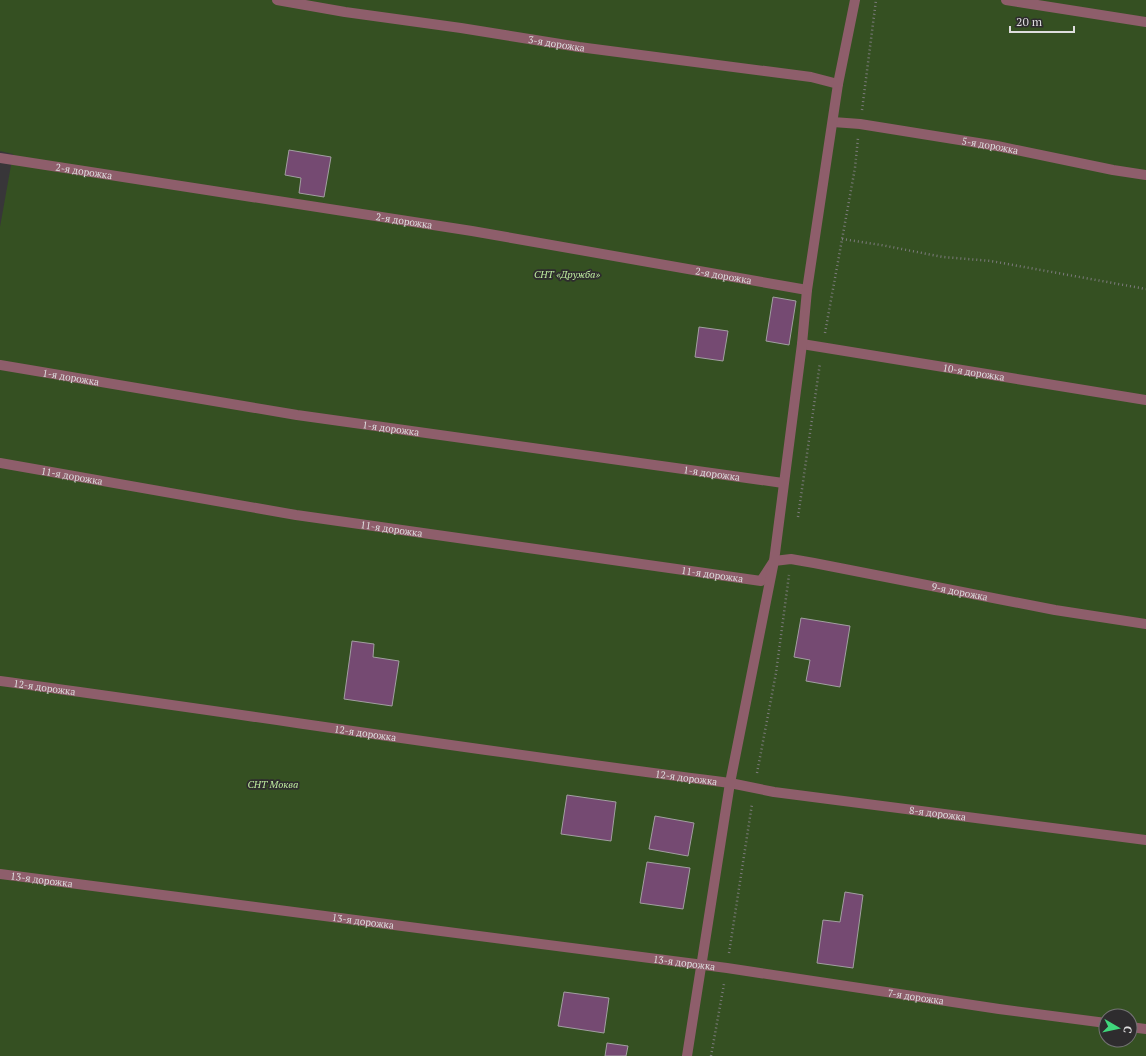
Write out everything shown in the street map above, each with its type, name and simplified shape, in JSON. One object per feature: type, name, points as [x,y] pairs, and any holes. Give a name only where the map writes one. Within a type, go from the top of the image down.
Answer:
[{"type":"street","name":"3-я дорожка","points":[[277,0],[346,12],[461,28],[579,47],[811,77],[838,84]]},
{"type":"street","points":[[687,1056],[730,783],[774,561],[802,344],[807,290],[838,84],[855,0]]},
{"type":"street","points":[[1006,0],[1146,22]]},
{"type":"street","name":"5-я дорожка","points":[[833,122],[860,124],[997,146],[1113,170],[1146,175]]},
{"type":"street","name":"2-я дорожка","points":[[0,158],[472,231],[807,290]]},
{"type":"street","name":"10-я дорожка","points":[[802,344],[1146,400]]},
{"type":"street","name":"1-я дорожка","points":[[0,365],[298,415],[783,483]]},
{"type":"street","name":"11-я дорожка","points":[[0,463],[296,515],[761,581],[774,561]]},
{"type":"street","name":"9-я дорожка","points":[[774,561],[791,559],[814,562],[1055,610],[1146,624]]},
{"type":"street","name":"12-я дорожка","points":[[0,681],[730,783]]},
{"type":"street","name":"8-я дорожка","points":[[730,783],[782,793],[1146,840]]},
{"type":"street","name":"13-я дорожка","points":[[0,874],[726,968]]},
{"type":"street","name":"7-я дорожка","points":[[726,968],[992,1008],[1098,1022]]},
{"type":"path","points":[[842,239],[943,257],[991,261],[1146,289]]},
{"type":"green space","points":[[0,0],[1146,0],[1146,1056],[0,1056],[0,227],[13,154],[0,151]]},
{"type":"building","points":[[289,150],[331,157],[324,197],[299,193],[301,178],[285,175]]},
{"type":"building","points":[[773,297],[796,301],[789,345],[766,341]]},
{"type":"building","points":[[699,327],[728,331],[723,361],[695,357]]},
{"type":"building","points":[[801,618],[850,626],[840,687],[806,681],[810,660],[794,657]]},
{"type":"building","points":[[352,641],[374,644],[373,657],[399,661],[392,706],[344,699]]},
{"type":"building","points":[[567,795],[616,802],[611,841],[561,834]]},
{"type":"building","points":[[655,816],[694,823],[688,856],[649,849]]},
{"type":"building","points":[[647,862],[690,868],[683,909],[640,903]]},
{"type":"building","points":[[845,892],[863,895],[853,968],[817,963],[823,920],[840,922]]},
{"type":"building","points":[[564,992],[609,998],[604,1033],[558,1026]]},
{"type":"building","points":[[607,1043],[628,1046],[626,1056],[605,1056]]},
{"type":"park label","name":"СНТ «Дружба»","points":[[567,274]]},
{"type":"park label","name":"СНТ Моква","points":[[273,784]]}]
